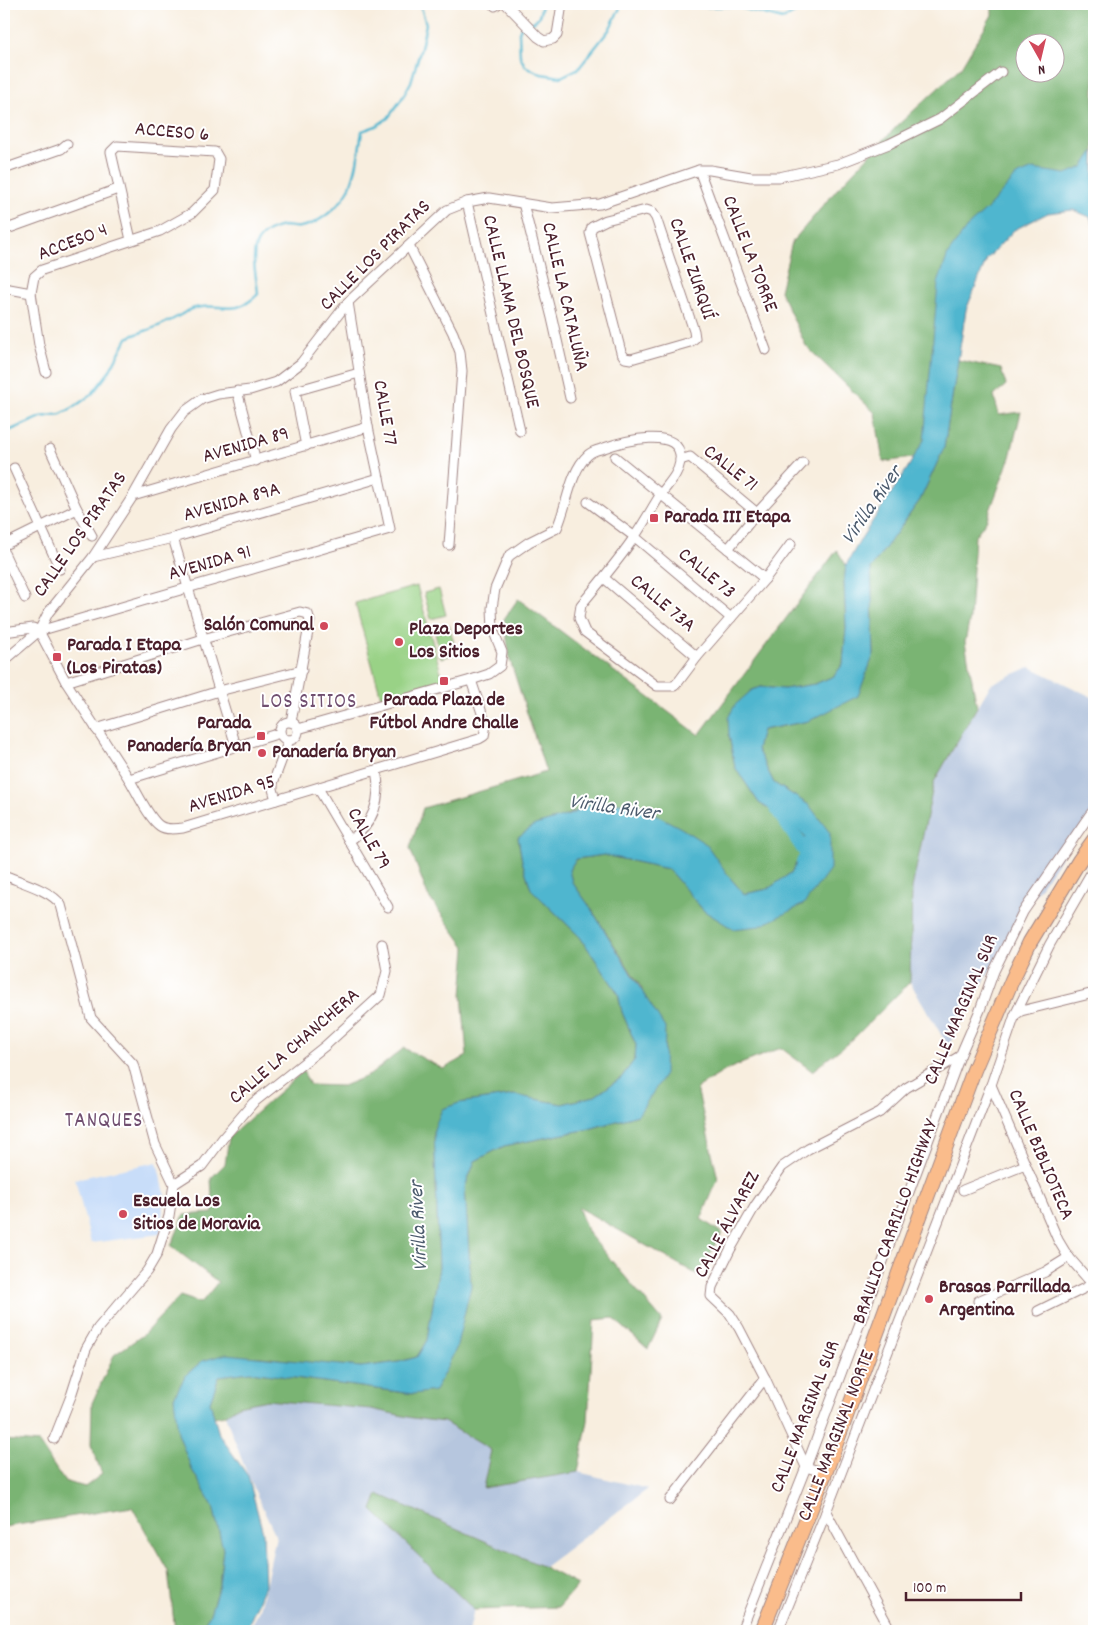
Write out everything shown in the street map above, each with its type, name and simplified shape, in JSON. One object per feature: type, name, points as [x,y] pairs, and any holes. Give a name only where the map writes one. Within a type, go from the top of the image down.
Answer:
[{"type":"highway","name":"BRAULIO CARRILLO HIGHWAY","points":[[762,1631],[825,1473],[974,1070],[1030,942],[1079,861],[1094,840]]},
{"type":"street","points":[[506,4],[544,41],[553,39],[557,35],[562,4]]},
{"type":"street","name":"CALLE LOS PIRATAS","points":[[39,631],[48,613],[93,557],[133,496],[171,429],[184,412],[202,399],[218,394],[250,390],[276,382],[302,363],[348,302],[447,208],[489,198],[552,208],[600,204],[699,170],[710,170],[751,178],[779,177],[838,164],[889,144],[940,119],[1001,72]]},
{"type":"street","points":[[4,169],[61,150],[67,144]]},
{"type":"street","name":"ACCESO 6","points":[[118,189],[110,152],[117,146],[214,152],[219,159],[216,190],[202,203],[192,212],[160,231],[131,240]]},
{"type":"street","name":"CALLE LA TORRE","points":[[699,170],[766,350]]},
{"type":"street","points":[[4,230],[118,189],[131,240]]},
{"type":"street","name":"CALLE LLAMA DEL BOSQUE","points":[[466,202],[520,431]]},
{"type":"street","name":"CALLE LA CATALUÑA","points":[[523,203],[570,398]]},
{"type":"street","points":[[600,204],[606,220]]},
{"type":"street","name":"CALLE ZURQUÍ","points":[[646,210],[652,212],[656,218],[694,331],[695,338],[690,342],[631,359],[625,358],[621,352],[590,233],[592,227],[606,220],[646,210]]},
{"type":"street","name":"ACCESO 4","points":[[46,372],[39,345],[31,293],[34,277],[42,270],[131,240]]},
{"type":"street","points":[[409,246],[453,332],[460,352],[462,371],[449,545]]},
{"type":"street","points":[[4,288],[31,293]]},
{"type":"street","name":"CALLE 77","points":[[348,302],[368,427],[390,529]]},
{"type":"street","points":[[306,446],[295,391],[359,372]]},
{"type":"street","points":[[237,391],[256,461]]},
{"type":"street","name":"AVENIDA 89","points":[[133,496],[368,427]]},
{"type":"street","points":[[298,729],[471,680],[489,674],[500,666],[502,652],[494,630],[492,608],[495,589],[509,556],[529,542],[557,528],[564,513],[569,488],[588,454],[615,444],[645,438],[659,438],[674,444],[679,450],[678,472],[661,494],[635,537],[581,606],[579,618],[585,632],[657,686],[674,686],[679,681],[697,657],[765,579],[791,544]]},
{"type":"street","points":[[50,449],[77,509],[92,536]]},
{"type":"street","points":[[615,457],[765,579]]},
{"type":"street","name":"CALLE 71","points":[[680,460],[690,457],[757,513]]},
{"type":"street","points":[[728,549],[757,513],[803,463]]},
{"type":"street","points":[[14,468],[60,569]]},
{"type":"street","name":"AVENIDA 89A","points":[[93,557],[173,538],[379,478]]},
{"type":"street","name":"CALLE 73","points":[[588,502],[635,537],[731,618]]},
{"type":"street","points":[[4,545],[39,526],[77,509]]},
{"type":"street","name":"AVENIDA 91","points":[[39,631],[390,529]]},
{"type":"street","points":[[173,538],[236,746]]},
{"type":"street","points":[[4,553],[25,598]]},
{"type":"street","name":"CALLE 73A","points":[[604,578],[697,657]]},
{"type":"street","points":[[66,682],[203,639],[300,612],[308,614],[310,621],[291,722]]},
{"type":"street","points":[[4,632],[33,628],[39,631],[4,660]]},
{"type":"street","name":"AVENIDA 95","points":[[39,631],[66,682],[153,819],[159,826],[166,828],[183,828],[473,741],[484,736],[486,726],[471,680]]},
{"type":"street","points":[[96,729],[219,691],[302,670]]},
{"type":"street","points":[[287,722],[294,723],[298,729],[295,738],[289,740],[283,738],[280,733],[281,726],[287,722]]},
{"type":"street","points":[[129,779],[280,733]]},
{"type":"street","points":[[276,800],[273,783],[289,740]]},
{"type":"street","points":[[349,841],[364,829],[374,809],[379,791],[376,770]]},
{"type":"street","name":"CALLE 79","points":[[318,788],[388,907]]},
{"type":"street","name":"CALLE MARGINAL SUR","points":[[741,1631],[806,1467],[960,1056],[994,971],[1023,912],[1094,810]]},
{"type":"street","name":"CALLE MARGINAL NORTE","points":[[778,1631],[991,1085],[1015,1015],[1050,944],[1094,868]]},
{"type":"street","points":[[4,875],[37,888],[58,900],[61,905],[89,1013],[93,1022],[133,1064],[155,1144],[174,1184],[169,1216],[157,1254],[147,1271],[98,1328],[86,1349],[71,1396],[54,1439]]},
{"type":"street","name":"CALLE LA CHANCHERA","points":[[174,1184],[202,1166],[222,1138],[253,1103],[325,1046],[381,995],[387,971],[382,944]]},
{"type":"street","points":[[1015,1015],[1021,1011],[1094,993]]},
{"type":"street","points":[[980,1010],[996,1018]]},
{"type":"street","name":"CALLE ÁLVAREZ","points":[[806,1467],[740,1328],[730,1314],[711,1296],[712,1288],[730,1250],[755,1206],[777,1173],[790,1161],[808,1149],[875,1115],[906,1088],[960,1056]]},
{"type":"street","name":"CALLE BIBLIOTECA","points":[[991,1085],[1058,1240],[1069,1257],[1094,1285]]},
{"type":"street","points":[[963,1190],[1025,1165]]},
{"type":"street","points":[[978,1301],[1045,1272],[1069,1257]]},
{"type":"street","points":[[1038,1311],[1094,1285]]},
{"type":"street","points":[[670,1500],[765,1378]]},
{"type":"street","points":[[806,1467],[825,1473]]},
{"type":"street","points":[[826,1512],[891,1631]]},
{"type":"shaded area","points":[[1030,667],[1094,698],[1094,810],[1023,912],[948,1046],[910,982],[912,888],[934,782],[991,684]]},
{"type":"shaded area","name":"Escuela Los Sitios de Moravia","points":[[157,1162],[165,1193],[160,1234],[91,1243],[75,1179]]},
{"type":"shaded area","points":[[267,1400],[371,1409],[444,1422],[491,1450],[484,1488],[578,1472],[648,1489],[544,1567],[378,1494],[372,1510],[474,1610],[469,1631],[248,1631],[260,1610],[276,1536],[248,1476],[225,1415],[238,1406]]},
{"type":"green space","points":[[992,4],[1094,4],[1094,176],[978,249],[926,456],[883,462],[875,413],[806,346],[780,291],[792,242],[839,187],[897,126],[961,67],[992,15]]},
{"type":"green space","points":[[958,360],[1001,369],[1006,385],[994,396],[999,415],[1021,412],[1010,457],[986,521],[975,536],[970,618],[965,642],[977,707],[934,782],[912,888],[910,982],[853,1039],[812,1071],[781,1048],[728,1069],[697,1088],[718,1179],[701,1219],[722,1233],[698,1275],[578,1207],[588,1233],[662,1320],[648,1349],[613,1318],[594,1320],[588,1421],[578,1472],[483,1488],[491,1450],[444,1422],[371,1409],[267,1400],[238,1406],[225,1415],[214,1417],[210,1402],[219,1376],[250,1372],[414,1394],[471,1286],[465,1187],[475,1161],[504,1146],[589,1129],[638,1115],[642,989],[572,882],[569,870],[576,859],[604,855],[668,869],[704,911],[804,904],[809,805],[774,783],[757,749],[762,730],[809,721],[874,654],[871,568],[920,500],[944,448]]},
{"type":"green space","points":[[837,550],[846,565],[844,582],[846,628],[843,664],[834,676],[815,684],[784,689],[760,687],[729,735],[735,767],[759,803],[791,822],[805,837],[801,853],[792,872],[768,889],[744,894],[731,879],[594,803],[518,837],[522,861],[531,889],[580,937],[618,993],[622,1012],[636,1045],[635,1059],[621,1078],[595,1096],[562,1104],[514,1095],[459,1103],[434,1130],[439,1268],[427,1340],[417,1357],[399,1362],[361,1367],[261,1357],[202,1361],[186,1375],[174,1397],[191,1468],[213,1506],[223,1549],[219,1585],[210,1614],[199,1631],[175,1631],[168,1571],[132,1507],[4,1527],[4,1440],[39,1443],[64,1481],[85,1487],[102,1474],[91,1445],[92,1403],[114,1355],[143,1335],[180,1296],[201,1303],[218,1282],[171,1246],[184,1215],[213,1213],[211,1178],[225,1164],[229,1137],[303,1071],[310,1085],[343,1086],[370,1075],[404,1048],[443,1069],[467,1056],[462,995],[466,948],[428,896],[410,848],[423,808],[546,772],[510,660],[504,619],[518,599],[699,735]]},
{"type":"green space","name":"Plaza Deportes Los Sitios","points":[[417,586],[443,680],[381,697],[355,603]]},
{"type":"green space","points":[[439,589],[446,615],[431,619],[424,593]]},
{"type":"green space","points":[[449,625],[457,654],[441,658],[434,629]]},
{"type":"green space","points":[[378,1494],[544,1567],[578,1585],[559,1607],[474,1610],[372,1510]]},
{"type":"water","points":[[1094,151],[1094,226],[1090,217],[1073,210],[1048,213],[1014,230],[987,259],[966,310],[944,448],[920,500],[871,568],[874,654],[858,696],[809,721],[762,730],[757,749],[774,783],[809,805],[830,833],[830,869],[804,904],[760,926],[733,929],[704,911],[668,869],[604,855],[576,859],[569,870],[572,882],[588,904],[665,1028],[664,1076],[638,1115],[589,1129],[504,1146],[475,1161],[465,1187],[471,1286],[456,1349],[435,1391],[414,1394],[250,1372],[219,1376],[210,1402],[219,1434],[248,1476],[263,1533],[265,1586],[246,1631],[199,1631],[210,1614],[219,1585],[223,1549],[213,1506],[191,1468],[178,1433],[174,1397],[186,1375],[202,1361],[226,1354],[361,1367],[399,1362],[417,1357],[427,1340],[439,1267],[434,1129],[442,1109],[459,1103],[514,1095],[562,1104],[595,1096],[621,1078],[635,1059],[636,1045],[622,1012],[618,993],[580,937],[531,889],[522,861],[518,837],[535,825],[569,815],[594,803],[620,803],[645,809],[706,844],[744,894],[768,889],[792,872],[801,853],[805,837],[791,822],[759,803],[735,767],[728,718],[735,705],[752,690],[760,687],[784,689],[815,684],[834,676],[843,664],[846,628],[844,582],[846,565],[924,440],[938,283],[948,254],[968,226],[987,209],[1016,176],[1033,169],[1066,174],[1083,167]]},
{"type":"waterway","points":[[4,433],[41,417],[61,414],[92,394],[109,372],[127,338],[174,319],[195,308],[204,306],[234,308],[241,306],[258,294],[254,257],[258,241],[264,234],[276,228],[307,226],[321,219],[334,209],[348,191],[354,177],[362,131],[376,126],[388,118],[401,100],[411,82],[426,24],[420,4]]},
{"type":"waterway","points":[[529,24],[538,17],[542,4]]},
{"type":"waterway","points":[[524,26],[521,27],[519,32],[520,56],[525,66],[541,74],[561,77],[579,68],[609,30],[620,8],[619,4]]},
{"type":"waterway","points":[[700,4],[705,7],[734,6],[783,19],[796,12],[795,4]]},
{"type":"waterway","name":"Virilla River","points":[[773,803],[808,856],[803,862]]},
{"type":"place","name":"Parada III Etapa","points":[[654,518]]},
{"type":"place","name":"Salón Comunal","points":[[324,626]]},
{"type":"place","name":"Plaza Deportes Los Sitios","points":[[399,642]]},
{"type":"place","name":"Parada I Etapa (Los Piratas)","points":[[57,657]]},
{"type":"place","name":"Parada Plaza de Fútbol Andre Challe","points":[[444,681]]},
{"type":"place","name":"Parada Panadería Bryan","points":[[261,736]]},
{"type":"place","name":"Panadería Bryan","points":[[262,753]]},
{"type":"place","name":"Escuela Los Sitios de Moravia","points":[[123,1214]]},
{"type":"place","name":"Brasas Parrillada Argentina","points":[[929,1299]]},
{"type":"district","name":"LOS SITIOS","points":[[309,703]]},
{"type":"district","name":"TANQUES","points":[[104,1122]]}]
